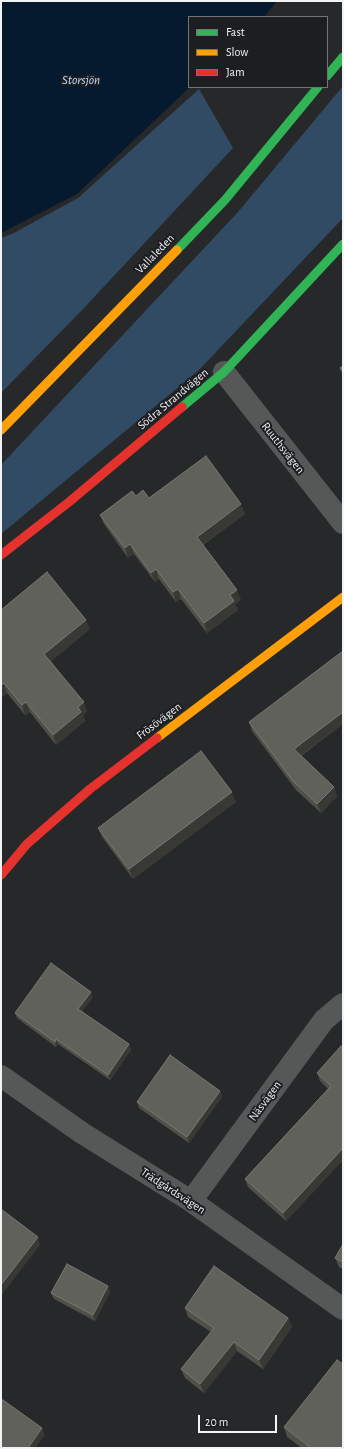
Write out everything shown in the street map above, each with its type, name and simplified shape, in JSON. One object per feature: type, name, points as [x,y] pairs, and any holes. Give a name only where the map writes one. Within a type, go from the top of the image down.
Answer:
[{"type":"street","points":[[328,75],[343,57]]},
{"type":"street","name":"Vallaleden","points":[[1,430],[225,200],[317,88]]},
{"type":"street","name":"Södra Strandvägen","points":[[1,555],[69,502],[224,372],[343,244]]},
{"type":"street","name":"Ruuthsvägen","points":[[224,372],[343,523]]},
{"type":"street","name":"Frösövägen","points":[[1,875],[27,844],[90,789],[343,597]]},
{"type":"street","name":"Näsvägen","points":[[191,1201],[324,1020],[343,1004]]},
{"type":"street","name":"Trädgårdsvägen","points":[[1,1076],[82,1133],[191,1201],[343,1310]]},
{"type":"shaded area","points":[[343,86],[343,218],[199,370],[1,534],[1,465],[238,212]]},
{"type":"shaded area","points":[[199,89],[233,148],[84,308],[1,393],[1,238],[12,234],[78,198]]},
{"type":"water","name":"Storsjön","points":[[1,1],[277,1],[265,16],[188,16],[189,88],[77,194],[1,233]]},
{"type":"building","points":[[206,456],[241,504],[197,537],[237,590],[230,595],[234,601],[204,623],[178,589],[173,592],[156,569],[151,573],[130,544],[125,548],[100,515],[132,491],[136,496],[143,490],[149,498]]},
{"type":"building","points":[[47,572],[86,620],[44,654],[84,702],[78,707],[81,712],[53,735],[26,702],[22,705],[4,683],[1,686],[1,610]]},
{"type":"building","points":[[343,651],[343,712],[294,749],[334,787],[317,804],[293,781],[249,722]]},
{"type":"building","points":[[201,751],[232,792],[129,869],[98,828]]},
{"type":"building","points":[[51,963],[91,992],[78,1009],[129,1044],[108,1075],[56,1039],[55,1042],[15,1013]]},
{"type":"building","points":[[341,1046],[343,1048],[343,1148],[283,1213],[245,1179],[331,1086],[317,1073]]},
{"type":"building","points":[[170,1055],[220,1091],[187,1137],[137,1102]]},
{"type":"building","points":[[1,1209],[38,1237],[1,1285]]},
{"type":"building","points":[[343,1244],[343,1262],[335,1258]]},
{"type":"building","points":[[67,1264],[108,1286],[93,1315],[51,1293]]},
{"type":"building","points":[[214,1266],[288,1318],[259,1360],[234,1342],[200,1384],[181,1369],[214,1328],[185,1308]]},
{"type":"building","points":[[337,1360],[343,1364],[343,1448],[311,1448],[284,1427]]},
{"type":"building","points":[[3,1400],[42,1428],[28,1448],[1,1448],[1,1404]]},
{"type":"traffic: fast","points":[[328,75],[343,57]]},
{"type":"traffic: fast","points":[[177,250],[225,200],[317,88]]},
{"type":"traffic: fast","points":[[182,407],[224,372],[343,244]]},
{"type":"traffic: slow","points":[[1,430],[177,250]]},
{"type":"traffic: slow","points":[[157,738],[343,597]]},
{"type":"traffic: jam","points":[[1,555],[69,502],[182,407]]},
{"type":"traffic: jam","points":[[1,875],[27,844],[90,789],[157,738]]}]
